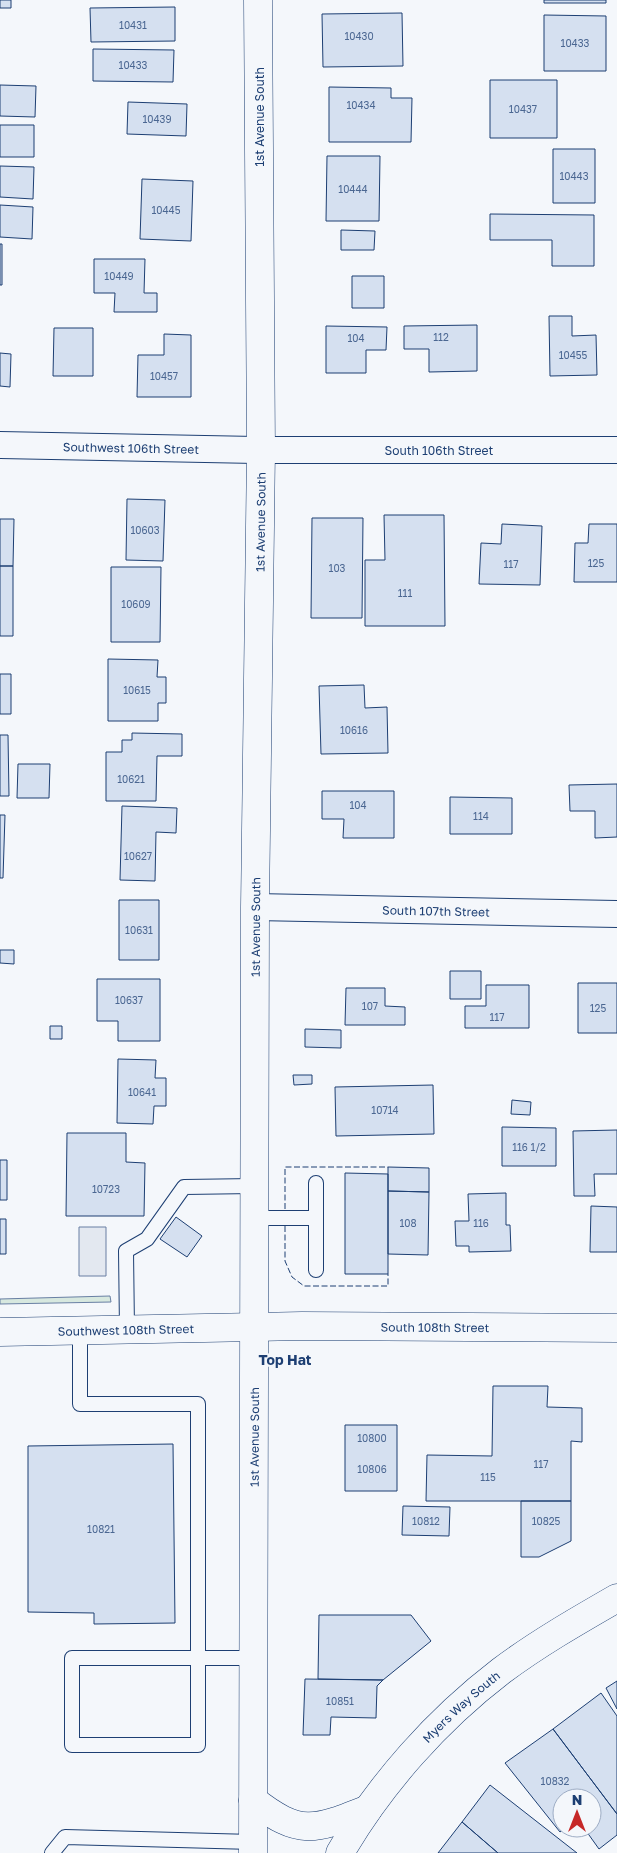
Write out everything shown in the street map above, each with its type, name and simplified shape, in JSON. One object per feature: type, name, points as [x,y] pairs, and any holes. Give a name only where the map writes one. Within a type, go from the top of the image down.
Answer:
[{"type":"street","name":"1st Avenue South","points":[[253,1848],[255,907],[261,450],[258,0]]},
{"type":"street","name":"Southwest 106th Street","points":[[0,445],[261,450]]},
{"type":"street","name":"South 106th Street","points":[[261,450],[617,450]]},
{"type":"street","name":"South 107th Street","points":[[255,907],[617,914]]},
{"type":"street","name":"Southwest 108th Street","points":[[0,1332],[253,1327]]},
{"type":"street","name":"South 108th Street","points":[[253,1327],[617,1328]]},
{"type":"street","name":"Myers Way South","points":[[340,1853],[368,1809],[397,1772],[429,1736],[463,1703],[500,1672],[539,1644],[617,1598]]},
{"type":"street","points":[[253,1800],[273,1816],[296,1826],[317,1827],[368,1809]]},
{"type":"lane","points":[[316,1183],[316,1270]]},
{"type":"lane","points":[[127,1330],[126,1251],[148,1239],[184,1187],[254,1186]]},
{"type":"lane","points":[[254,1218],[316,1218]]},
{"type":"lane","points":[[80,1330],[80,1404],[198,1404],[198,1658],[198,1745],[72,1745],[72,1658],[198,1658],[253,1658]]},
{"type":"lane","points":[[52,1853],[65,1837],[253,1848]]},
{"type":"shaded area","points":[[79,1227],[106,1227],[106,1276],[79,1276]]},
{"type":"shaded area","points":[[110,1296],[111,1302],[0,1304],[0,1299]]},
{"type":"building","points":[[0,0],[11,0],[11,8],[0,8]]},
{"type":"building","points":[[544,0],[606,0],[606,3],[544,3]]},
{"type":"building","points":[[175,7],[175,41],[91,42],[90,8]]},
{"type":"building","points":[[402,13],[403,66],[323,67],[322,14]]},
{"type":"building","points":[[544,15],[606,16],[606,71],[544,71]]},
{"type":"building","points":[[93,49],[174,50],[173,82],[93,81]]},
{"type":"building","points":[[490,80],[557,80],[557,138],[490,138]]},
{"type":"building","points":[[0,85],[36,86],[35,117],[0,116]]},
{"type":"building","points":[[329,87],[391,88],[391,98],[412,98],[411,142],[329,142]]},
{"type":"building","points":[[128,102],[187,104],[186,136],[127,134]]},
{"type":"building","points":[[0,125],[34,125],[34,157],[0,157]]},
{"type":"building","points":[[553,149],[595,149],[595,203],[553,203]]},
{"type":"building","points":[[327,156],[380,156],[379,221],[326,221]]},
{"type":"building","points":[[0,166],[34,167],[33,199],[0,197]]},
{"type":"building","points":[[142,179],[193,181],[191,241],[140,239]]},
{"type":"building","points":[[0,205],[33,207],[32,239],[0,237]]},
{"type":"building","points":[[490,214],[594,215],[594,266],[552,266],[552,240],[490,240]]},
{"type":"building","points":[[341,230],[375,231],[374,250],[341,250]]},
{"type":"building","points":[[0,244],[2,244],[2,285],[0,285]]},
{"type":"building","points":[[94,259],[145,259],[144,293],[157,293],[157,312],[114,312],[115,293],[94,293]]},
{"type":"building","points":[[352,276],[384,276],[384,308],[352,308]]},
{"type":"building","points":[[549,316],[572,316],[572,336],[596,335],[597,375],[550,376]]},
{"type":"building","points":[[477,325],[477,371],[429,372],[429,349],[404,349],[404,326]]},
{"type":"building","points":[[326,326],[387,327],[386,350],[366,350],[366,373],[326,373]]},
{"type":"building","points":[[54,328],[93,328],[93,376],[53,376]]},
{"type":"building","points":[[164,334],[191,335],[191,397],[137,397],[138,355],[164,355]]},
{"type":"building","points":[[0,353],[11,354],[10,387],[0,386]]},
{"type":"building","points":[[127,499],[165,500],[163,561],[126,560]]},
{"type":"building","points":[[384,515],[444,515],[445,626],[365,626],[365,560],[385,560]]},
{"type":"building","points":[[312,518],[363,518],[362,618],[311,618]]},
{"type":"building","points":[[0,519],[14,519],[13,566],[0,566]]},
{"type":"building","points":[[502,524],[542,526],[540,585],[479,584],[481,543],[501,544]]},
{"type":"building","points":[[589,524],[617,524],[617,582],[574,582],[575,543],[588,543]]},
{"type":"building","points":[[0,566],[13,566],[13,636],[0,636]]},
{"type":"building","points":[[111,567],[161,567],[160,642],[111,642]]},
{"type":"building","points":[[108,659],[158,660],[157,677],[166,677],[166,703],[158,703],[158,721],[108,721]]},
{"type":"building","points":[[0,674],[11,674],[11,714],[0,714]]},
{"type":"building","points":[[364,685],[365,708],[387,707],[388,753],[321,754],[319,686]]},
{"type":"building","points":[[132,733],[182,734],[182,756],[157,756],[156,801],[106,801],[106,752],[122,752],[122,740],[132,740]]},
{"type":"building","points":[[0,735],[8,735],[9,796],[0,796]]},
{"type":"building","points":[[18,764],[50,764],[49,798],[17,798]]},
{"type":"building","points":[[617,784],[617,837],[595,838],[595,811],[570,811],[569,785]]},
{"type":"building","points":[[322,791],[394,791],[394,838],[343,838],[344,819],[322,819]]},
{"type":"building","points":[[450,797],[512,798],[512,834],[450,834]]},
{"type":"building","points":[[122,806],[177,808],[176,833],[156,832],[155,881],[120,880]]},
{"type":"building","points":[[0,815],[5,815],[3,878],[0,878]]},
{"type":"building","points":[[119,900],[159,900],[159,960],[119,960]]},
{"type":"building","points":[[0,950],[14,950],[14,964],[0,963]]},
{"type":"building","points":[[450,971],[481,971],[481,999],[450,999]]},
{"type":"building","points":[[97,979],[160,979],[160,1041],[118,1041],[118,1021],[97,1021]]},
{"type":"building","points":[[578,983],[617,983],[617,1033],[578,1033]]},
{"type":"building","points":[[486,985],[529,985],[529,1028],[465,1028],[465,1006],[486,1006]]},
{"type":"building","points":[[346,988],[385,988],[385,1006],[405,1007],[405,1025],[345,1025]]},
{"type":"building","points":[[50,1026],[62,1026],[62,1039],[50,1039]]},
{"type":"building","points":[[305,1029],[341,1030],[341,1048],[305,1047]]},
{"type":"building","points":[[118,1059],[156,1060],[155,1078],[166,1078],[166,1106],[154,1106],[153,1124],[117,1123]]},
{"type":"building","points":[[293,1075],[312,1075],[312,1084],[294,1085]]},
{"type":"building","points":[[433,1085],[434,1134],[336,1136],[335,1087]]},
{"type":"building","points":[[512,1100],[531,1102],[530,1115],[511,1114]]},
{"type":"building","points":[[502,1127],[556,1128],[556,1166],[502,1166]]},
{"type":"building","points":[[617,1130],[617,1174],[594,1174],[595,1196],[574,1196],[573,1131]]},
{"type":"building","points":[[67,1133],[126,1133],[126,1162],[145,1163],[144,1216],[66,1216]]},
{"type":"building","points":[[0,1160],[7,1160],[7,1200],[0,1200]]},
{"type":"building","points":[[388,1167],[429,1168],[429,1192],[388,1191]]},
{"type":"building","points":[[345,1173],[388,1174],[388,1274],[345,1274]]},
{"type":"building","points":[[388,1191],[429,1192],[428,1255],[388,1254]]},
{"type":"building","points":[[506,1193],[506,1225],[510,1225],[511,1251],[469,1252],[469,1246],[456,1246],[455,1221],[469,1221],[468,1194]]},
{"type":"building","points":[[591,1206],[617,1207],[617,1252],[590,1252]]},
{"type":"building","points":[[176,1217],[202,1236],[187,1257],[160,1239]]},
{"type":"building","points":[[0,1219],[6,1219],[6,1254],[0,1254]]},
{"type":"building","points":[[493,1386],[548,1386],[547,1407],[582,1408],[582,1442],[571,1441],[571,1501],[426,1501],[427,1455],[492,1456]]},
{"type":"building","points":[[345,1425],[397,1425],[397,1491],[345,1491]]},
{"type":"building","points":[[173,1444],[175,1623],[94,1624],[94,1613],[28,1612],[28,1446]]},
{"type":"building","points":[[521,1501],[571,1501],[571,1541],[539,1557],[521,1557]]},
{"type":"building","points":[[403,1506],[450,1507],[449,1536],[402,1535]]},
{"type":"building","points":[[319,1615],[411,1615],[431,1641],[383,1680],[318,1679]]},
{"type":"building","points":[[305,1679],[383,1680],[377,1686],[376,1718],[331,1717],[330,1735],[303,1735]]},
{"type":"building","points":[[617,1681],[617,1709],[606,1688]]},
{"type":"building","points":[[601,1693],[617,1716],[617,1814],[602,1794],[602,1788],[597,1788],[553,1729]]},
{"type":"building","points":[[553,1729],[597,1788],[552,1788],[552,1822],[505,1763]]},
{"type":"building","points":[[490,1785],[552,1833],[552,1838],[558,1838],[577,1853],[498,1853],[462,1822]]},
{"type":"building","points":[[602,1794],[617,1814],[617,1835],[599,1849],[591,1838],[602,1838]]},
{"type":"building","points":[[462,1822],[498,1853],[438,1853]]},
{"type":"fence","points":[[285,1209],[285,1167],[388,1167]]},
{"type":"fence","points":[[285,1226],[285,1261],[292,1277],[304,1286],[388,1286],[388,1274]]},
{"type":"district","name":"Top Hat","points":[[285,1359]]}]
